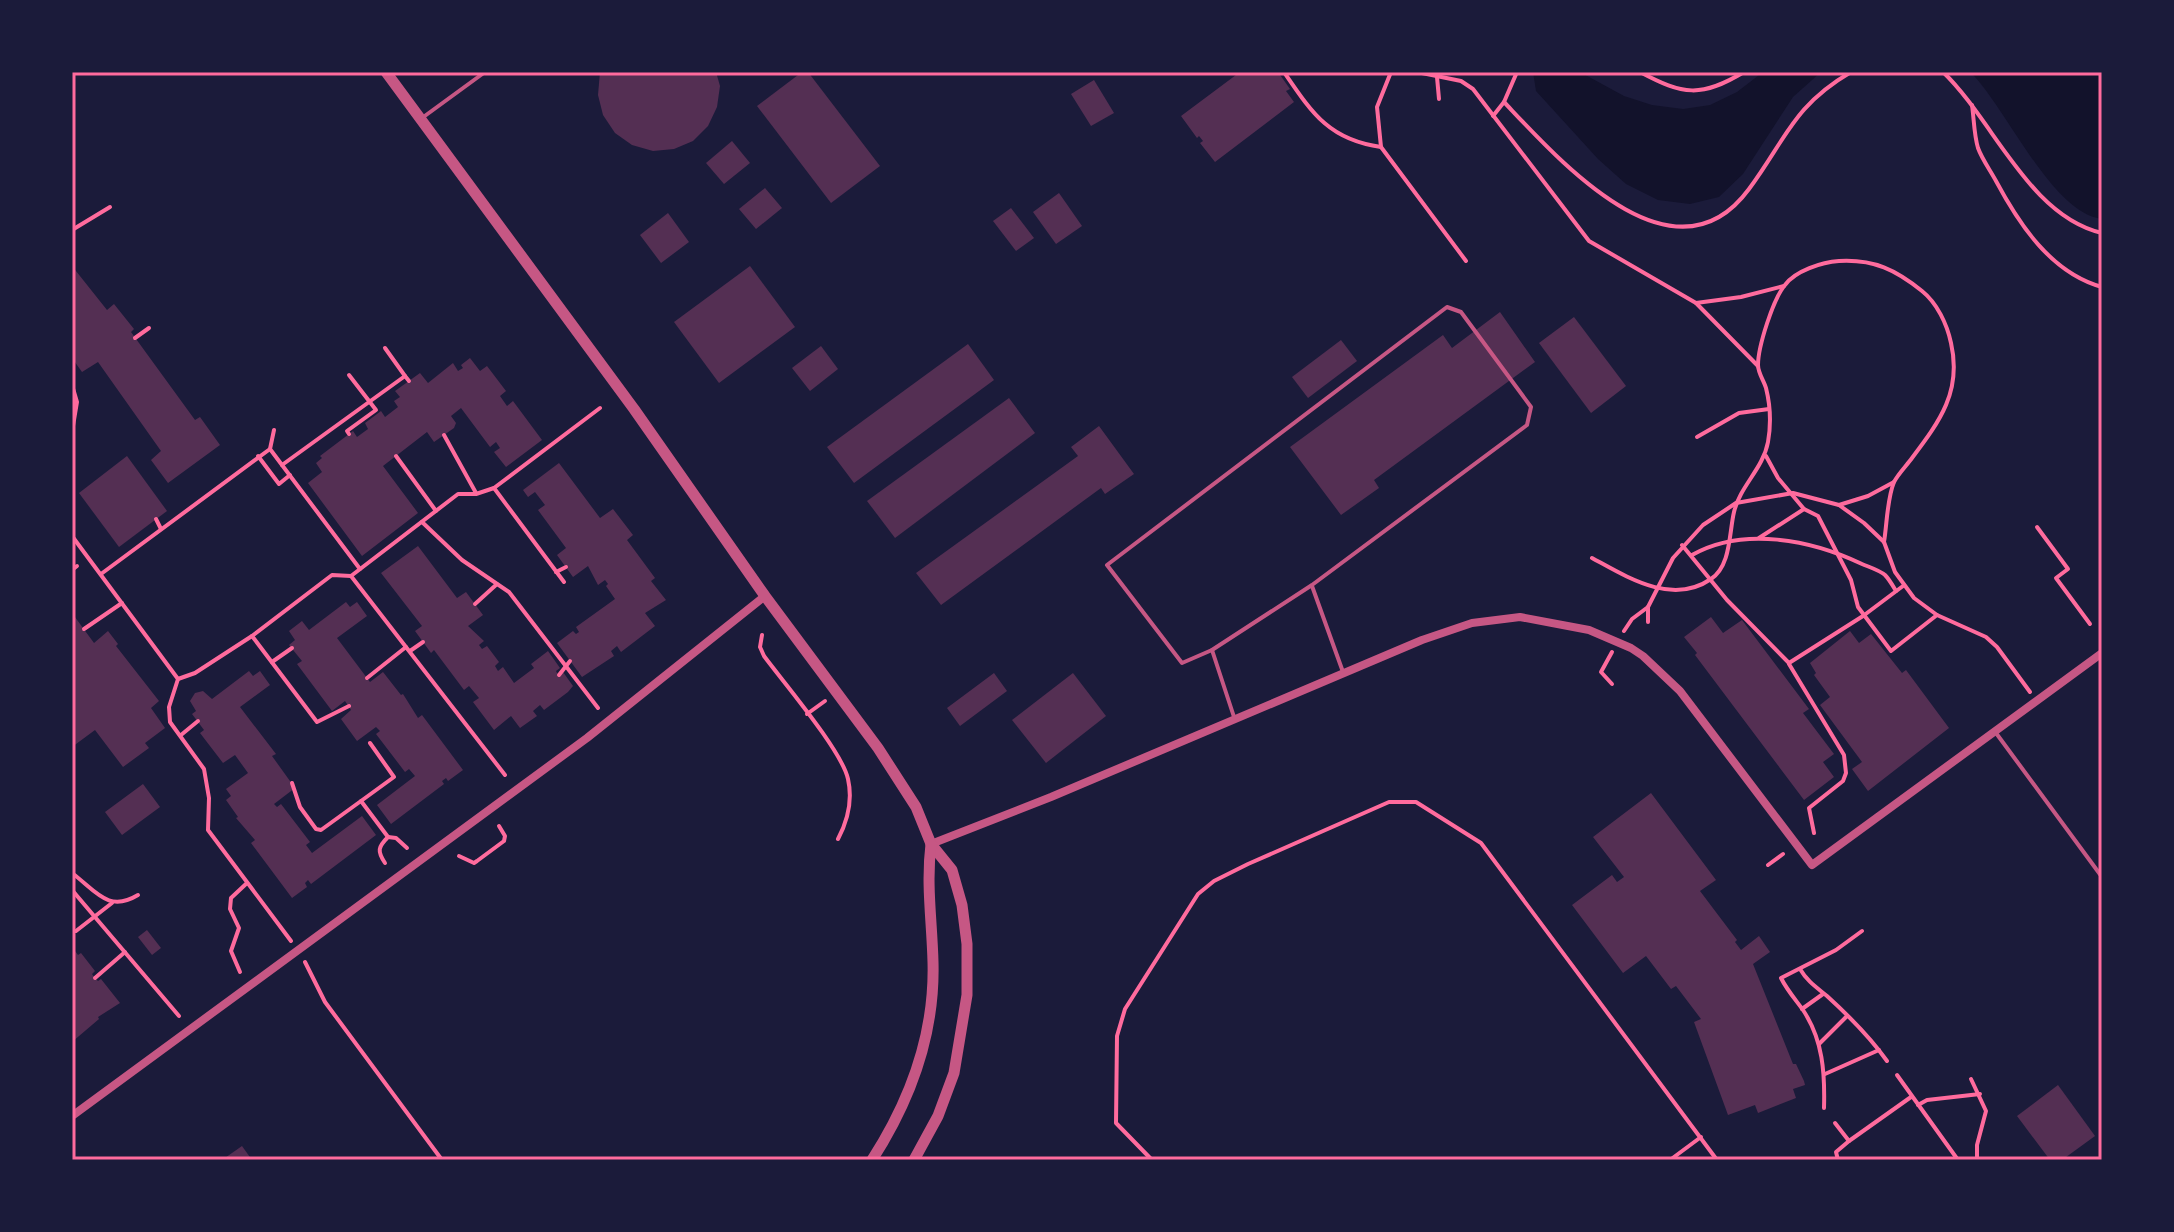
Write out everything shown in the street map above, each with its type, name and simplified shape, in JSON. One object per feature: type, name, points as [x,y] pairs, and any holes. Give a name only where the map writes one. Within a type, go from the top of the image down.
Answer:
[{"type":"street","points":[[386,72],[634,409],[898,778],[916,807],[931,844],[952,870],[962,905],[967,944],[967,995],[954,1073],[938,1116],[914,1160]]},
{"type":"street","points":[[72,1116],[587,738],[765,596]]},
{"type":"street","points":[[931,844],[1051,797],[1422,640],[1472,623],[1520,617],[1589,630],[1643,656],[1680,691],[1812,865],[2102,653]]},
{"type":"street","points":[[872,1160],[893,1126],[914,1081],[926,1035],[933,964],[927,876],[931,844]]},
{"type":"lane","points":[[420,119],[485,72]]},
{"type":"lane","points":[[1447,307],[1461,312],[1531,407],[1527,425],[1312,585],[1212,650],[1182,663],[1107,565],[1447,307]]},
{"type":"lane","points":[[1312,585],[1344,674]]},
{"type":"lane","points":[[1212,650],[1235,720]]},
{"type":"lane","points":[[1994,731],[2102,877]]},
{"type":"path","points":[[1284,72],[1321,122],[1346,139],[1381,147]]},
{"type":"path","points":[[1391,72],[1377,107],[1381,147],[1466,261]]},
{"type":"path","points":[[1417,72],[1461,81],[1473,89],[1589,241],[1696,303],[1758,366],[1766,388],[1769,409],[1766,456],[1736,503],[1729,543],[1719,571],[1710,580],[1686,588],[1657,588],[1643,585],[1592,558]]},
{"type":"path","points":[[1640,72],[1668,87],[1690,93],[1711,89],[1744,72]]},
{"type":"path","points":[[1504,102],[1566,163],[1630,213],[1653,224],[1691,228],[1710,223],[1734,206],[1795,118],[1829,85],[1851,72]]},
{"type":"path","points":[[1943,72],[1972,105],[2032,187],[2060,213],[2082,227],[2102,233]]},
{"type":"path","points":[[1493,116],[1504,102],[1516,74]]},
{"type":"path","points":[[1437,77],[1439,99]]},
{"type":"path","points":[[1972,105],[1978,148],[2013,214],[2059,264],[2102,287]]},
{"type":"path","points":[[72,230],[110,207]]},
{"type":"path","points":[[1758,366],[1767,326],[1784,286],[1817,265],[1837,261],[1868,262],[1899,273],[1929,296],[1948,328],[1956,364],[1950,400],[1936,425],[1894,482],[1868,496],[1839,505]]},
{"type":"path","points":[[1696,303],[1741,297],[1784,286]]},
{"type":"path","points":[[135,338],[149,328]]},
{"type":"path","points":[[282,465],[369,401],[407,378],[385,348]]},
{"type":"path","points":[[349,375],[376,410],[347,431],[349,434]]},
{"type":"path","points":[[72,385],[77,402],[72,432]]},
{"type":"path","points":[[178,679],[195,673],[252,636],[332,575],[351,576],[458,494],[476,494],[494,488],[600,408]]},
{"type":"path","points":[[1697,437],[1739,413],[1769,409]]},
{"type":"path","points":[[101,574],[270,449],[274,430]]},
{"type":"path","points":[[444,435],[476,494]]},
{"type":"path","points":[[270,449],[360,569]]},
{"type":"path","points":[[258,456],[279,484],[290,475]]},
{"type":"path","points":[[396,456],[436,511]]},
{"type":"path","points":[[1766,456],[1778,478],[1804,509],[1818,516],[1851,580],[1858,607],[1891,651],[1937,615]]},
{"type":"path","points":[[1884,542],[1894,482]]},
{"type":"path","points":[[494,488],[564,582]]},
{"type":"path","points":[[1648,622],[1648,607],[1657,588],[1682,545],[1703,525],[1736,503],[1793,493],[1839,505],[1864,523],[1884,542],[1903,586],[1923,607],[1986,637],[1997,647],[2036,701]]},
{"type":"path","points":[[1758,538],[1804,509]]},
{"type":"path","points":[[156,519],[161,529]]},
{"type":"path","points":[[422,522],[462,560],[509,592],[598,708]]},
{"type":"path","points":[[2037,527],[2068,569],[2056,578],[2090,624]]},
{"type":"path","points":[[72,536],[178,679]]},
{"type":"path","points":[[341,543],[349,538]]},
{"type":"path","points":[[1692,555],[1711,544],[1758,538],[1782,540],[1836,551],[1885,575],[1896,591]]},
{"type":"path","points":[[1682,545],[1727,600],[1789,663],[1844,755],[1846,773],[1843,781],[1809,808],[1814,833]]},
{"type":"path","points":[[556,572],[566,567]]},
{"type":"path","points":[[351,576],[505,775]]},
{"type":"path","points":[[475,604],[497,584]]},
{"type":"path","points":[[1789,663],[1863,616],[1903,586]]},
{"type":"path","points":[[84,629],[122,603]]},
{"type":"path","points":[[1632,619],[1648,607]]},
{"type":"path","points":[[762,635],[760,647],[764,656],[843,766],[848,779],[848,820],[838,839]]},
{"type":"path","points":[[252,636],[317,722],[349,706]]},
{"type":"path","points":[[367,678],[423,642]]},
{"type":"path","points":[[272,662],[292,648]]},
{"type":"path","points":[[559,675],[570,661]]},
{"type":"path","points":[[1601,672],[1612,684]]},
{"type":"path","points":[[178,679],[168,715],[207,775],[208,830],[289,939]]},
{"type":"path","points":[[807,714],[836,692]]},
{"type":"path","points":[[181,735],[198,721]]},
{"type":"path","points":[[292,783],[300,807],[316,829],[321,830],[394,777],[370,743]]},
{"type":"path","points":[[361,801],[388,837],[402,842],[407,848]]},
{"type":"path","points":[[1152,1160],[1116,1123],[1117,1036],[1125,1009],[1198,894],[1214,881],[1389,802],[1416,802],[1481,843],[1717,1160]]},
{"type":"path","points":[[459,856],[474,863],[504,841],[505,836],[499,826]]},
{"type":"path","points":[[385,863],[379,854],[380,846],[388,837]]},
{"type":"path","points":[[1768,865],[1783,854]]},
{"type":"path","points":[[72,873],[112,903],[125,903],[138,895]]},
{"type":"path","points":[[240,972],[231,951],[239,928],[230,909],[231,898],[247,883]]},
{"type":"path","points":[[72,890],[179,1016]]},
{"type":"path","points":[[76,931],[112,903]]},
{"type":"path","points":[[1824,1108],[1825,1074],[1819,1044],[1802,1009],[1781,978],[1836,950],[1862,931]]},
{"type":"path","points":[[95,978],[125,952]]},
{"type":"path","points":[[307,964],[325,1002],[442,1160]]},
{"type":"path","points":[[1800,969],[1887,1061]]},
{"type":"path","points":[[1802,1009],[1824,993]]},
{"type":"path","points":[[1819,1044],[1847,1016]]},
{"type":"path","points":[[1825,1074],[1879,1050]]},
{"type":"path","points":[[1897,1075],[1958,1160]]},
{"type":"path","points":[[1971,1079],[1986,1111],[1977,1145],[1977,1160]]},
{"type":"path","points":[[1918,1105],[1927,1100],[1980,1094]]},
{"type":"path","points":[[1838,1160],[1836,1152],[1911,1097]]},
{"type":"path","points":[[1835,1123],[1849,1141]]},
{"type":"path","points":[[1670,1160],[1701,1137]]},
{"type":"shaded area","points":[[1533,72],[1580,72],[1624,96],[1652,105],[1683,109],[1710,105],[1737,92],[1763,72],[1821,72],[1793,97],[1743,174],[1719,197],[1690,204],[1658,200],[1626,184],[1598,159],[1536,91]]},
{"type":"shaded area","points":[[1970,72],[2102,72],[2102,219],[2083,212],[2047,179]]},
{"type":"building","points":[[600,72],[716,72],[720,86],[717,107],[708,126],[693,141],[674,149],[653,151],[632,145],[615,133],[603,115],[598,95]]},
{"type":"building","points":[[802,72],[808,72],[880,166],[831,203],[757,106]]},
{"type":"building","points":[[1240,72],[1278,72],[1290,89],[1286,91],[1294,102],[1215,162],[1200,143],[1203,141],[1199,136],[1197,138],[1181,116]]},
{"type":"building","points":[[1094,80],[1114,113],[1091,126],[1071,94]]},
{"type":"building","points":[[732,141],[750,163],[724,184],[706,163]]},
{"type":"building","points":[[765,188],[782,208],[756,229],[739,209]]},
{"type":"building","points":[[1059,193],[1082,226],[1056,244],[1033,212]]},
{"type":"building","points":[[1011,208],[1034,238],[1016,251],[993,221]]},
{"type":"building","points":[[668,213],[689,242],[661,263],[640,235]]},
{"type":"building","points":[[72,266],[107,310],[114,304],[195,420],[200,417],[220,445],[168,483],[151,460],[161,451],[98,362],[82,372],[72,358]]},
{"type":"building","points":[[750,266],[795,327],[719,383],[674,322]]},
{"type":"building","points":[[1500,312],[1535,362],[1374,480],[1379,488],[1341,515],[1290,447],[1443,335],[1452,348]]},
{"type":"building","points":[[1574,317],[1626,386],[1591,413],[1539,343]]},
{"type":"building","points":[[1341,340],[1357,361],[1308,398],[1292,377]]},
{"type":"building","points":[[968,344],[994,380],[854,483],[827,447]]},
{"type":"building","points":[[821,346],[838,369],[810,391],[792,368]]},
{"type":"building","points":[[470,358],[480,371],[487,366],[506,391],[500,396],[507,406],[513,401],[542,440],[506,467],[494,452],[500,448],[496,442],[490,447],[461,408],[451,416],[456,423],[454,428],[434,442],[427,432],[383,466],[418,513],[362,556],[308,483],[322,472],[316,463],[322,458],[320,456],[353,431],[357,437],[368,429],[365,423],[381,411],[385,417],[398,407],[394,401],[400,397],[395,391],[420,373],[428,383],[453,363],[458,371]]},
{"type":"building","points":[[1009,398],[1035,433],[895,538],[867,501]]},
{"type":"building","points":[[1099,426],[1134,474],[1105,494],[1101,488],[941,605],[916,573],[1078,456],[1071,447]]},
{"type":"building","points":[[127,456],[167,511],[119,547],[79,493]]},
{"type":"building","points":[[559,463],[600,518],[613,509],[633,535],[627,540],[655,578],[651,581],[666,600],[645,613],[655,626],[621,652],[617,646],[611,651],[614,656],[582,677],[557,643],[573,631],[576,634],[579,632],[576,627],[615,599],[605,580],[598,585],[588,566],[573,577],[557,555],[566,548],[538,510],[545,505],[535,492],[528,497],[523,490]]},
{"type":"building","points":[[418,546],[457,598],[466,592],[483,615],[468,626],[484,641],[479,645],[482,649],[487,646],[499,662],[495,666],[498,671],[503,667],[514,683],[534,668],[531,664],[548,651],[560,668],[557,673],[563,672],[573,686],[568,692],[544,710],[540,705],[533,711],[537,716],[520,728],[511,716],[494,730],[473,702],[479,698],[469,686],[464,690],[434,650],[431,653],[415,631],[422,626],[381,573]]},
{"type":"building","points":[[346,602],[350,607],[357,602],[367,616],[337,638],[370,682],[383,672],[403,694],[418,718],[422,715],[463,770],[448,781],[446,778],[442,781],[444,784],[391,824],[377,805],[415,776],[409,769],[405,772],[376,734],[380,731],[376,727],[357,741],[341,719],[351,710],[345,701],[332,711],[297,664],[302,661],[289,645],[295,640],[289,631],[302,621],[309,630]]},
{"type":"building","points":[[72,613],[94,643],[108,631],[159,701],[151,708],[165,728],[145,743],[149,748],[123,767],[95,730],[72,747]]},
{"type":"building","points":[[1711,617],[1723,633],[1742,620],[1809,709],[1803,713],[1834,754],[1823,762],[1834,777],[1804,800],[1684,637]]},
{"type":"building","points":[[1850,631],[1859,643],[1871,634],[1902,673],[1906,670],[1949,728],[1868,791],[1852,769],[1862,762],[1820,705],[1830,697],[1814,675],[1816,673],[1810,663]]},
{"type":"building","points":[[249,671],[253,676],[260,671],[270,685],[240,707],[276,754],[272,756],[295,788],[274,804],[277,807],[281,804],[310,842],[306,845],[312,853],[362,816],[376,835],[311,884],[308,880],[305,883],[307,887],[292,898],[251,843],[255,840],[236,818],[226,800],[231,796],[226,789],[248,773],[235,755],[223,763],[200,733],[204,730],[192,714],[196,711],[190,701],[195,693],[203,691],[212,699]]},
{"type":"building","points":[[994,673],[1007,691],[960,726],[947,708]]},
{"type":"building","points":[[1073,673],[1106,716],[1046,763],[1012,720]]},
{"type":"building","points":[[143,784],[160,807],[122,835],[105,812]]},
{"type":"building","points":[[1651,793],[1716,880],[1700,891],[1737,940],[1735,942],[1741,950],[1759,936],[1770,952],[1753,964],[1793,1064],[1796,1064],[1804,1081],[1805,1085],[1793,1089],[1796,1098],[1758,1113],[1755,1105],[1728,1115],[1694,1022],[1701,1019],[1676,986],[1671,989],[1646,956],[1623,973],[1572,905],[1612,875],[1617,882],[1624,877],[1593,837]]},
{"type":"building","points":[[147,930],[161,948],[152,955],[138,937]]},
{"type":"building","points":[[72,947],[78,955],[81,953],[95,971],[92,974],[95,978],[98,981],[101,979],[120,1003],[98,1017],[72,1042]]},
{"type":"building","points":[[2058,1085],[2095,1136],[2062,1160],[2050,1160],[2017,1116]]},
{"type":"building","points":[[242,1146],[252,1160],[222,1160]]}]
